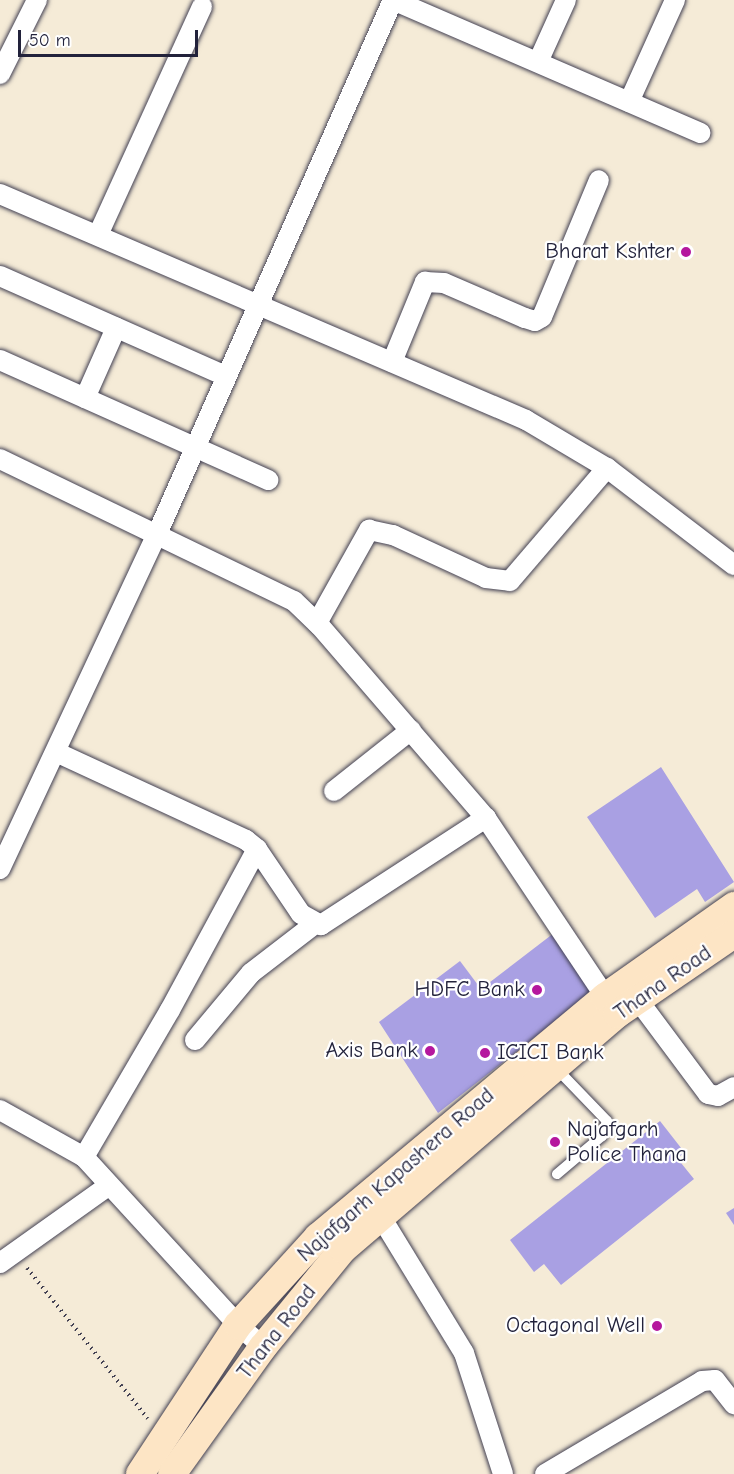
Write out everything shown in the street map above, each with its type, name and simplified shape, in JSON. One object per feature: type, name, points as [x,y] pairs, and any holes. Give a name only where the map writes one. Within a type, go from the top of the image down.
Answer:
[{"type":"main road","name":"Najafgarh Kapashera Road","points":[[140,1474],[238,1325],[318,1236],[620,1004],[734,906]]},
{"type":"main road","name":"Thana Road","points":[[172,1474],[263,1347],[343,1249],[555,1067],[620,1004],[734,933]]},
{"type":"street","points":[[0,74],[37,0]]},
{"type":"street","points":[[0,869],[58,753],[158,532],[393,0],[701,133]]},
{"type":"street","points":[[538,62],[566,0]]},
{"type":"street","points":[[629,102],[675,0]]},
{"type":"street","points":[[98,235],[202,7]]},
{"type":"street","points":[[392,362],[425,282],[444,283],[535,321],[543,317],[599,180]]},
{"type":"street","points":[[0,194],[258,302],[526,420],[607,468],[734,565]]},
{"type":"street","points":[[0,276],[226,376]]},
{"type":"street","points":[[85,398],[116,328]]},
{"type":"street","points":[[0,360],[268,480]]},
{"type":"street","points":[[0,459],[158,532],[294,601],[317,622],[486,818],[620,1004],[708,1094],[718,1096],[734,1087]]},
{"type":"street","points":[[317,622],[369,530],[393,535],[486,578],[510,581],[607,468]]},
{"type":"street","points":[[334,791],[411,730]]},
{"type":"street","points":[[58,753],[235,833],[257,849],[301,914],[321,925],[338,917],[486,818]]},
{"type":"street","points":[[84,1157],[170,1010],[257,849]]},
{"type":"street","points":[[195,1040],[251,973],[316,923]]},
{"type":"street","points":[[0,1110],[84,1157],[108,1186],[238,1325],[263,1347]]},
{"type":"street","points":[[8,1258],[108,1186]]},
{"type":"street","points":[[381,1217],[464,1353],[503,1474]]},
{"type":"street","points":[[545,1474],[702,1381],[715,1380],[734,1404]]},
{"type":"lane","points":[[555,1067],[607,1121],[607,1128],[602,1136],[557,1174]]},
{"type":"path","points":[[8,1258],[163,1437]]},
{"type":"building","points":[[661,767],[734,882],[705,902],[697,889],[655,918],[587,817]]},
{"type":"building","points":[[554,933],[593,992],[438,1113],[379,1022],[460,961],[481,989]]},
{"type":"building","points":[[660,1121],[685,1153],[677,1158],[694,1179],[561,1285],[544,1264],[534,1272],[510,1240]]},
{"type":"building","points":[[734,1208],[734,1225],[726,1213]]},
{"type":"place","name":"Bharat Kshter","points":[[686,252]]},
{"type":"place","name":"HDFC Bank","points":[[537,990]]},
{"type":"place","name":"Axis Bank","points":[[430,1051]]},
{"type":"place","name":"ICICI Bank","points":[[485,1053]]},
{"type":"place","name":"Najafgarh Police Thana","points":[[555,1142]]},
{"type":"place","name":"Octagonal Well","points":[[657,1326]]}]
